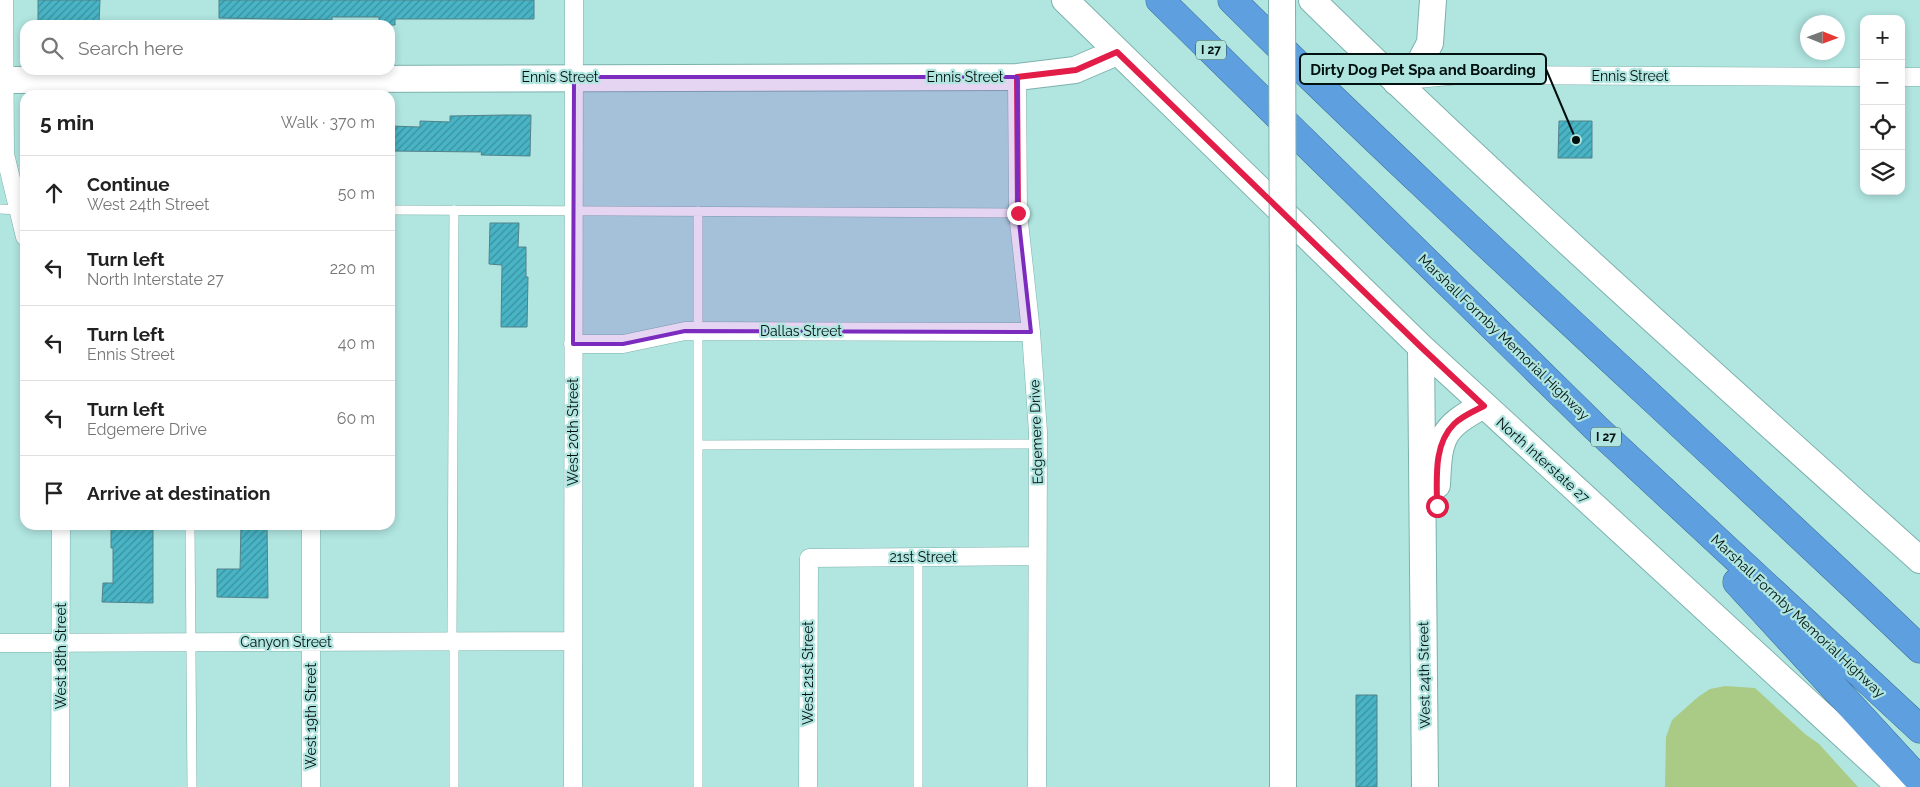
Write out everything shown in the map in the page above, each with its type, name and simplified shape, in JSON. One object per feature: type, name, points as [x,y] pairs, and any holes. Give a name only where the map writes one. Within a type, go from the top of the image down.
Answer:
[{"type":"highway","name":"Marshall Formby Memorial Highway","points":[[1160,0],[1596,428],[1920,729]]},
{"type":"highway","points":[[1232,0],[1391,154],[1798,532],[1920,649]]},
{"type":"highway","points":[[1596,428],[1920,781]]},
{"type":"highway","points":[[1798,532],[1920,632]]},
{"type":"main road","name":"North Interstate 27","points":[[1065,0],[1421,347],[1900,787]]},
{"type":"main road","points":[[1282,0],[1283,787]]},
{"type":"main road","points":[[1312,0],[1396,82],[1597,269],[1920,560]]},
{"type":"main road","points":[[1396,82],[1420,62],[1430,43],[1433,0]]},
{"type":"main road","name":"Ennis Street","points":[[2,80],[311,86],[574,77],[1017,77],[1076,70],[1117,52]]},
{"type":"main road","name":"West 24th Street","points":[[1421,347],[1425,787]]},
{"type":"main road","name":"West 24th Street","points":[[1423,564],[1437,506],[1438,463],[1443,440],[1454,423],[1484,406]]},
{"type":"street","points":[[4,0],[2,80],[5,154],[14,209],[20,225]]},
{"type":"street","name":"West 20th Street","points":[[573,787],[574,0]]},
{"type":"street","name":"Ennis Street","points":[[1396,82],[1458,75],[1860,77]]},
{"type":"street","name":"Edgemere Drive","points":[[1017,77],[1018,213],[1031,332],[1038,444],[1037,787]]},
{"type":"street","points":[[1905,77],[1920,77]]},
{"type":"street","name":"Dallas Street","points":[[573,344],[623,344],[686,331],[1031,332]]},
{"type":"street","name":"West 18th Street","points":[[60,787],[61,530]]},
{"type":"street","name":"West 19th Street","points":[[311,530],[312,787]]},
{"type":"street","name":"21st Street","points":[[809,558],[1037,556]]},
{"type":"street","name":"West 21st Street","points":[[808,787],[809,558]]},
{"type":"street","name":"Canyon Street","points":[[0,643],[573,642]]},
{"type":"lane","points":[[395,210],[1018,213]]},
{"type":"lane","points":[[454,210],[452,637],[454,642],[454,787]]},
{"type":"lane","points":[[698,211],[698,787]]},
{"type":"lane","points":[[698,445],[1038,444]]},
{"type":"lane","points":[[190,530],[192,787]]},
{"type":"lane","points":[[918,558],[918,787]]},
{"type":"highlighted area","points":[[574,77],[1017,77],[1018,213],[1031,332],[685,331],[623,344],[573,344]]},
{"type":"shaded area","points":[[1725,686],[1755,688],[1805,734],[1819,744],[1858,787],[1665,787],[1666,737],[1672,720],[1710,689]]},
{"type":"building","points":[[38,0],[100,0],[99,20],[38,20]]},
{"type":"building","points":[[219,0],[534,0],[534,19],[379,20],[379,17],[332,17],[332,20],[219,18]]},
{"type":"building","points":[[531,115],[530,156],[481,155],[482,152],[395,151],[395,126],[420,127],[420,121],[450,122],[450,116]]},
{"type":"building","points":[[1559,121],[1592,121],[1592,158],[1558,158]]},
{"type":"building","points":[[490,223],[519,223],[518,247],[526,247],[526,277],[528,277],[527,327],[501,327],[502,265],[489,264]]},
{"type":"building","points":[[111,530],[153,530],[153,603],[102,602],[103,583],[113,583],[113,548],[111,548]]},
{"type":"building","points":[[241,530],[267,530],[268,598],[217,597],[217,569],[240,569]]},
{"type":"building","points":[[1356,695],[1377,695],[1377,787],[1356,787]]},
{"type":"place","name":"Dirty Dog Pet Spa and Boarding","points":[[1576,140]]},
{"type":"route","points":[[1018,213],[1017,77],[1076,70],[1117,52],[1484,406],[1454,423],[1443,440],[1438,463],[1437,506]]}]
